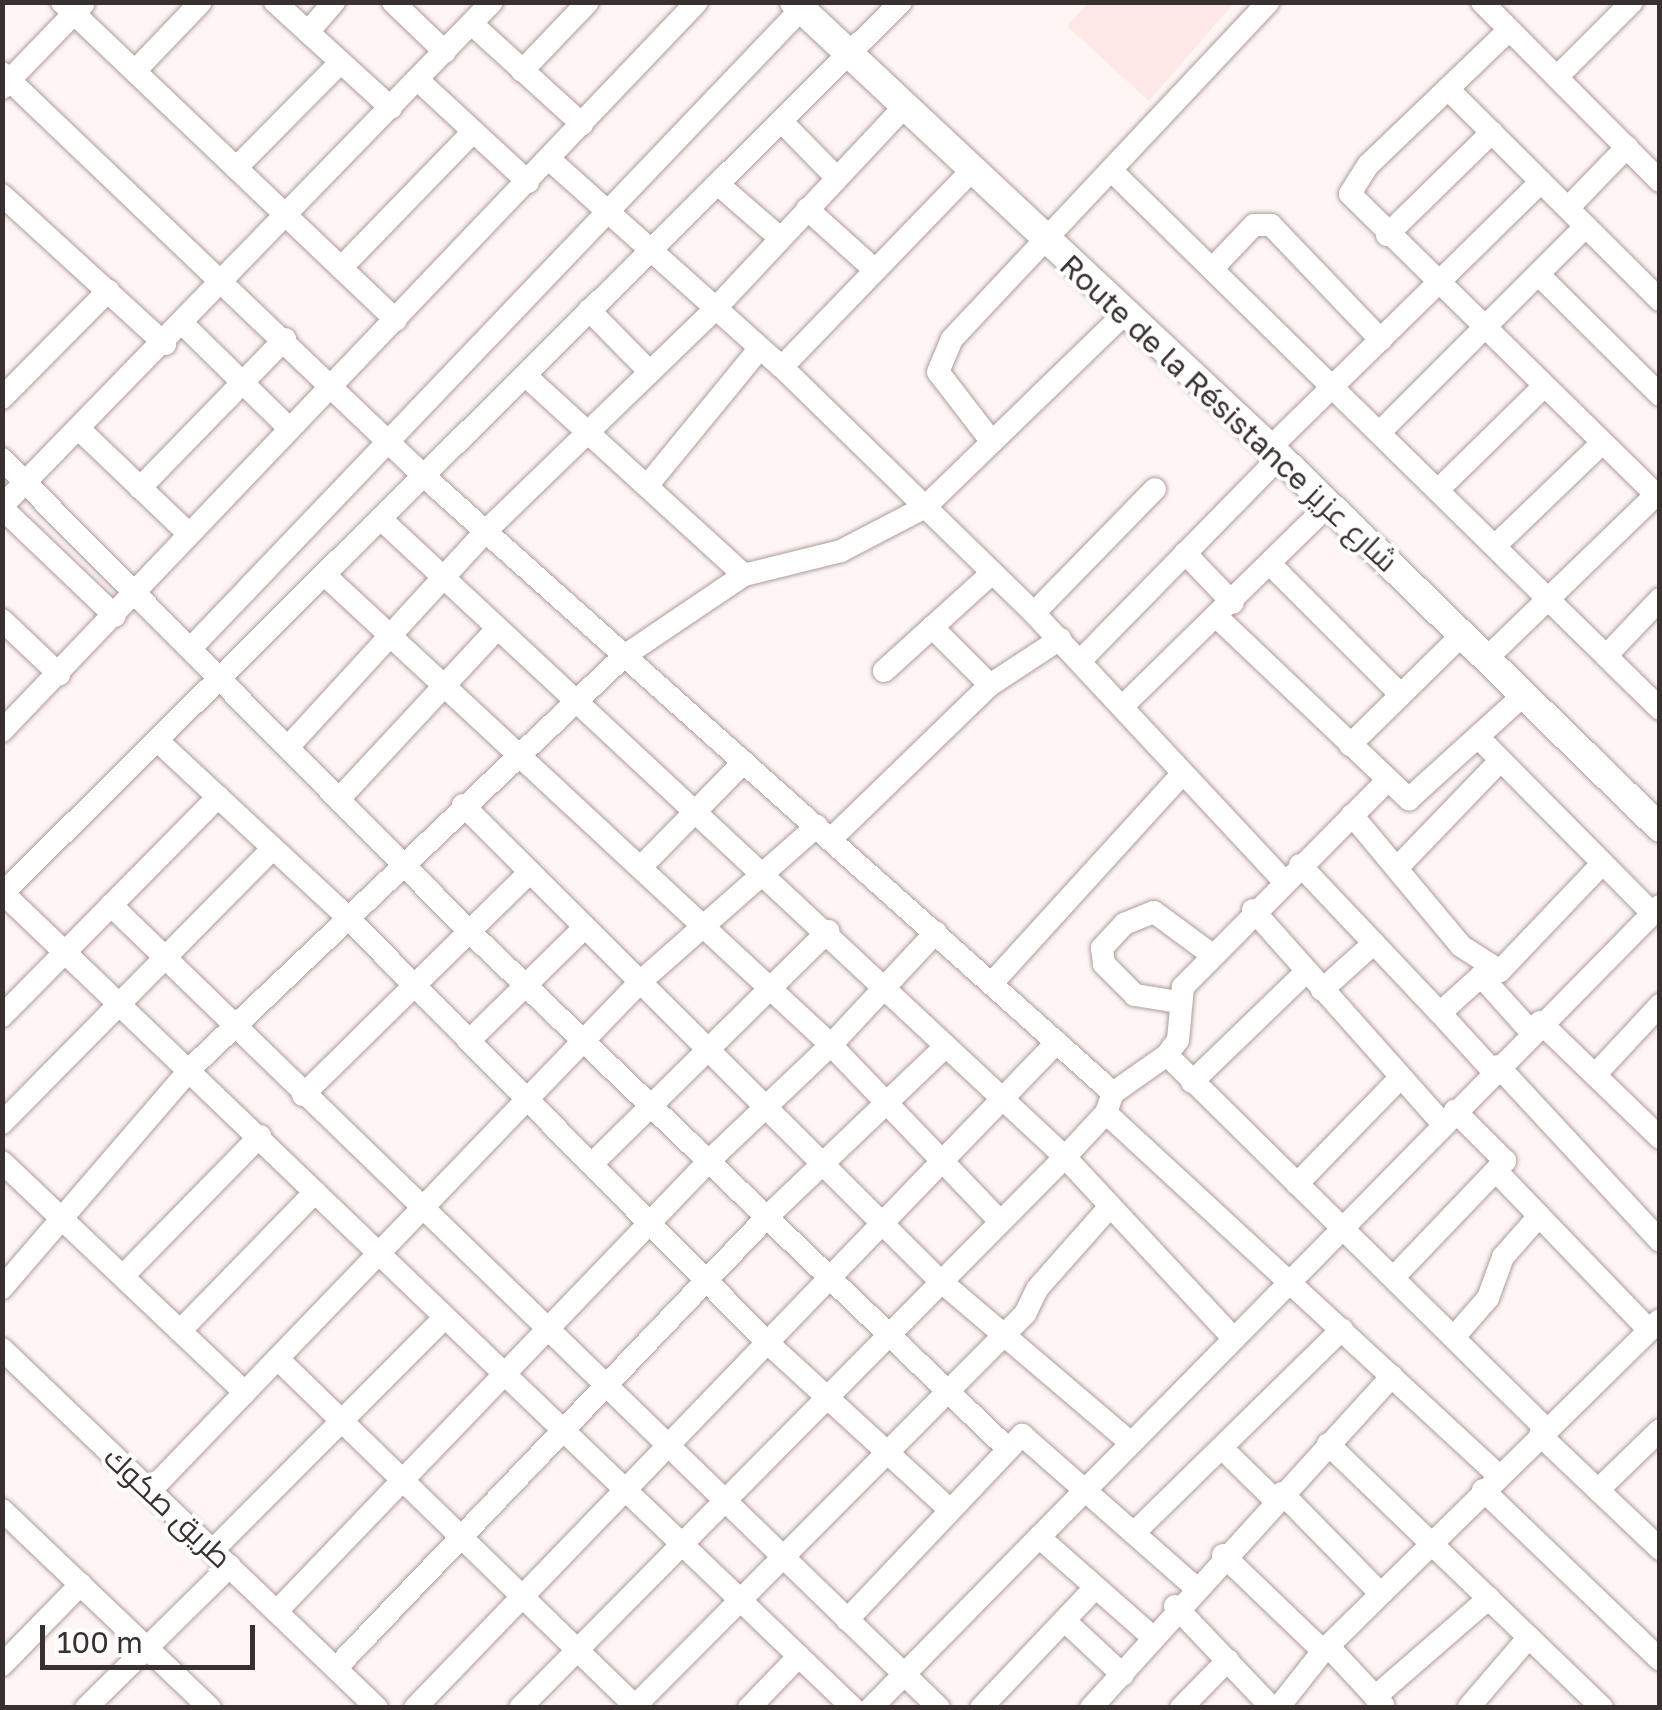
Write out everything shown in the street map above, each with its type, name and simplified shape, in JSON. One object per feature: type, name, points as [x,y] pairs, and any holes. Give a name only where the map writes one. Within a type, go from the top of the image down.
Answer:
[{"type":"main road","name":"Route de la Résistance شارع عزيز","points":[[801,5],[904,107],[1275,452],[1660,828]]},
{"type":"street","points":[[134,71],[201,2]]},
{"type":"street","points":[[275,2],[391,108]]},
{"type":"street","points":[[308,32],[334,2]]},
{"type":"street","points":[[393,2],[444,52]]},
{"type":"street","points":[[115,616],[2,507],[184,325],[492,2]]},
{"type":"street","points":[[522,71],[588,2]]},
{"type":"street","points":[[853,1708],[618,1489],[377,1255],[192,1067],[3,894],[226,680],[590,310],[901,2]]},
{"type":"street","points":[[992,442],[945,386],[940,359],[1268,2]]},
{"type":"street","points":[[1482,2],[1660,181]]},
{"type":"street","points":[[1557,78],[1632,2]]},
{"type":"street","points":[[192,647],[801,5]]},
{"type":"street","points":[[396,320],[134,71],[74,6],[5,80],[225,282],[426,478],[1057,1042],[1109,1103],[1392,1376],[1660,1660]]},
{"type":"street","points":[[2,732],[115,616],[188,533],[549,160],[681,8]]},
{"type":"street","points":[[472,24],[582,124]]},
{"type":"street","points":[[1487,658],[1658,495],[1354,204],[1352,183],[1510,30]]},
{"type":"street","points":[[236,168],[340,63]]},
{"type":"street","points":[[418,80],[528,182]]},
{"type":"street","points":[[1448,89],[1660,300]]},
{"type":"street","points":[[289,746],[486,530],[715,309],[904,107]]},
{"type":"street","points":[[781,121],[836,177]]},
{"type":"street","points":[[342,268],[473,132]]},
{"type":"street","points":[[1388,234],[1492,132]]},
{"type":"street","points":[[1568,208],[1627,148]]},
{"type":"street","points":[[549,160],[782,367],[926,507],[1081,660],[1182,773],[1374,943],[1660,1241]]},
{"type":"street","points":[[782,367],[972,170]]},
{"type":"street","points":[[1111,170],[1336,384],[1606,656],[1657,702]]},
{"type":"street","points":[[1081,660],[1185,553],[1336,384],[1541,182]]},
{"type":"street","points":[[719,185],[780,238]]},
{"type":"street","points":[[4,200],[165,344]]},
{"type":"street","points":[[807,209],[876,270]]},
{"type":"street","points":[[1214,268],[1254,225],[1271,225],[1381,340]]},
{"type":"street","points":[[1382,430],[1586,226]]},
{"type":"street","points":[[1539,275],[1660,396]]},
{"type":"street","points":[[4,394],[108,291]]},
{"type":"street","points":[[590,310],[649,371]]},
{"type":"street","points":[[2,1288],[192,1067],[400,863],[624,656],[744,575],[842,551],[926,507],[1125,313]]},
{"type":"street","points":[[184,325],[290,428]]},
{"type":"street","points":[[140,488],[285,339]]},
{"type":"street","points":[[647,486],[760,348]]},
{"type":"street","points":[[526,376],[744,575]]},
{"type":"street","points":[[1440,488],[1544,386]]},
{"type":"street","points":[[79,429],[188,533]]},
{"type":"street","points":[[1496,546],[1602,442]]},
{"type":"street","points":[[2,460],[226,680],[470,933],[1006,1448]]},
{"type":"street","points":[[1034,613],[1156,489]]},
{"type":"street","points":[[1122,707],[1328,505]]},
{"type":"street","points":[[383,521],[444,580],[580,697],[1065,1158],[1107,1210],[1234,1339]]},
{"type":"street","points":[[1185,553],[1225,610],[1350,745],[1387,781],[1414,797],[1525,694]]},
{"type":"street","points":[[1270,564],[1401,695]]},
{"type":"street","points":[[884,670],[992,572]]},
{"type":"street","points":[[327,577],[515,758],[704,922],[772,987],[999,1220]]},
{"type":"street","points":[[1606,656],[1660,599]]},
{"type":"street","points":[[2,620],[59,674]]},
{"type":"street","points":[[932,627],[990,685]]},
{"type":"street","points":[[339,799],[439,685],[498,628]]},
{"type":"street","points":[[1350,745],[1462,634]]},
{"type":"street","points":[[150,1491],[640,982],[704,922],[765,870],[824,833],[990,685],[1060,639]]},
{"type":"street","points":[[1478,738],[1599,867],[1651,914],[1660,941]]},
{"type":"street","points":[[160,743],[346,916],[768,1344],[948,1508]]},
{"type":"street","points":[[640,868],[744,762]]},
{"type":"street","points":[[1398,867],[1498,763]]},
{"type":"street","points":[[993,982],[1182,773]]},
{"type":"street","points":[[520,1708],[937,1278],[1065,1158],[1109,1103],[1167,1055],[1178,1040],[1178,1002],[1211,954],[1387,781]]},
{"type":"street","points":[[2,1016],[218,797]]},
{"type":"street","points":[[463,805],[937,1278],[1000,1336],[1132,1443]]},
{"type":"street","points":[[1352,815],[1461,946],[1490,973],[1535,1027],[1595,1075],[1660,1138]]},
{"type":"street","points":[[2,1122],[273,848]]},
{"type":"street","points":[[1440,1013],[1490,973],[1599,867]]},
{"type":"street","points":[[304,1095],[530,872]]},
{"type":"street","points":[[111,905],[420,1211],[607,1383],[939,1708]]},
{"type":"street","points":[[1253,910],[1401,1077],[1504,1157],[1496,1172],[1394,1277]]},
{"type":"street","points":[[1178,1002],[1135,995],[1104,964],[1102,948],[1124,924],[1154,912],[1211,954]]},
{"type":"street","points":[[871,1708],[1535,1027],[1651,914]]},
{"type":"street","points":[[470,1040],[585,927]]},
{"type":"street","points":[[592,1164],[828,932]]},
{"type":"street","points":[[277,1611],[401,1478],[651,1225],[709,1161],[831,1045],[936,932]]},
{"type":"street","points":[[1322,990],[1374,943]]},
{"type":"street","points":[[1192,1082],[1306,972]]},
{"type":"street","points":[[1595,1075],[1660,1005]]},
{"type":"street","points":[[414,1708],[618,1489],[768,1344],[826,1273],[1005,1102],[1057,1042]]},
{"type":"street","points":[[336,1668],[458,1534],[708,1282],[768,1216],[946,1047]]},
{"type":"street","points":[[1167,1055],[1456,1336],[1598,1490],[1658,1545]]},
{"type":"street","points":[[1297,1184],[1401,1077]]},
{"type":"street","points":[[1642,1120],[1660,1101]]},
{"type":"street","points":[[122,1276],[260,1136]]},
{"type":"street","points":[[2,1162],[244,1393]]},
{"type":"street","points":[[1176,1606],[1275,1708],[1325,1648],[1654,1325],[1496,1172]]},
{"type":"street","points":[[180,1331],[315,1192]]},
{"type":"street","points":[[278,1358],[635,1707],[785,1557],[942,1390],[1000,1336],[1107,1210]]},
{"type":"street","points":[[1456,1336],[1488,1298],[1502,1257],[1539,1216]]},
{"type":"street","points":[[86,1708],[344,1422],[444,1318]]},
{"type":"street","points":[[1134,1533],[1342,1330]]},
{"type":"street","name":"طريق صكوك","points":[[3,1352],[377,1708]]},
{"type":"street","points":[[1091,1708],[1123,1675],[1150,1634],[1392,1376]]},
{"type":"street","points":[[1598,1490],[1660,1430]]},
{"type":"street","points":[[847,1620],[1016,1437],[1030,1437],[1194,1586]]},
{"type":"street","points":[[1328,1444],[1529,1637],[1588,1703]]},
{"type":"street","points":[[1222,1448],[1380,1593]]},
{"type":"street","points":[[2,1510],[210,1708]]},
{"type":"street","points":[[1039,1537],[1150,1634]]},
{"type":"street","points":[[1223,1556],[1380,1702],[1489,1598]]},
{"type":"street","points":[[2,1665],[81,1584]]},
{"type":"street","points":[[981,1708],[1095,1588]]},
{"type":"street","points":[[1065,1621],[1123,1675]]},
{"type":"street","points":[[1469,1706],[1529,1637]]},
{"type":"street","points":[[749,1708],[799,1656]]},
{"type":"street","points":[[1180,1708],[1228,1660]]},
{"type":"shaded area","points":[[1088,2],[1234,3],[1149,101],[1067,26]]}]
